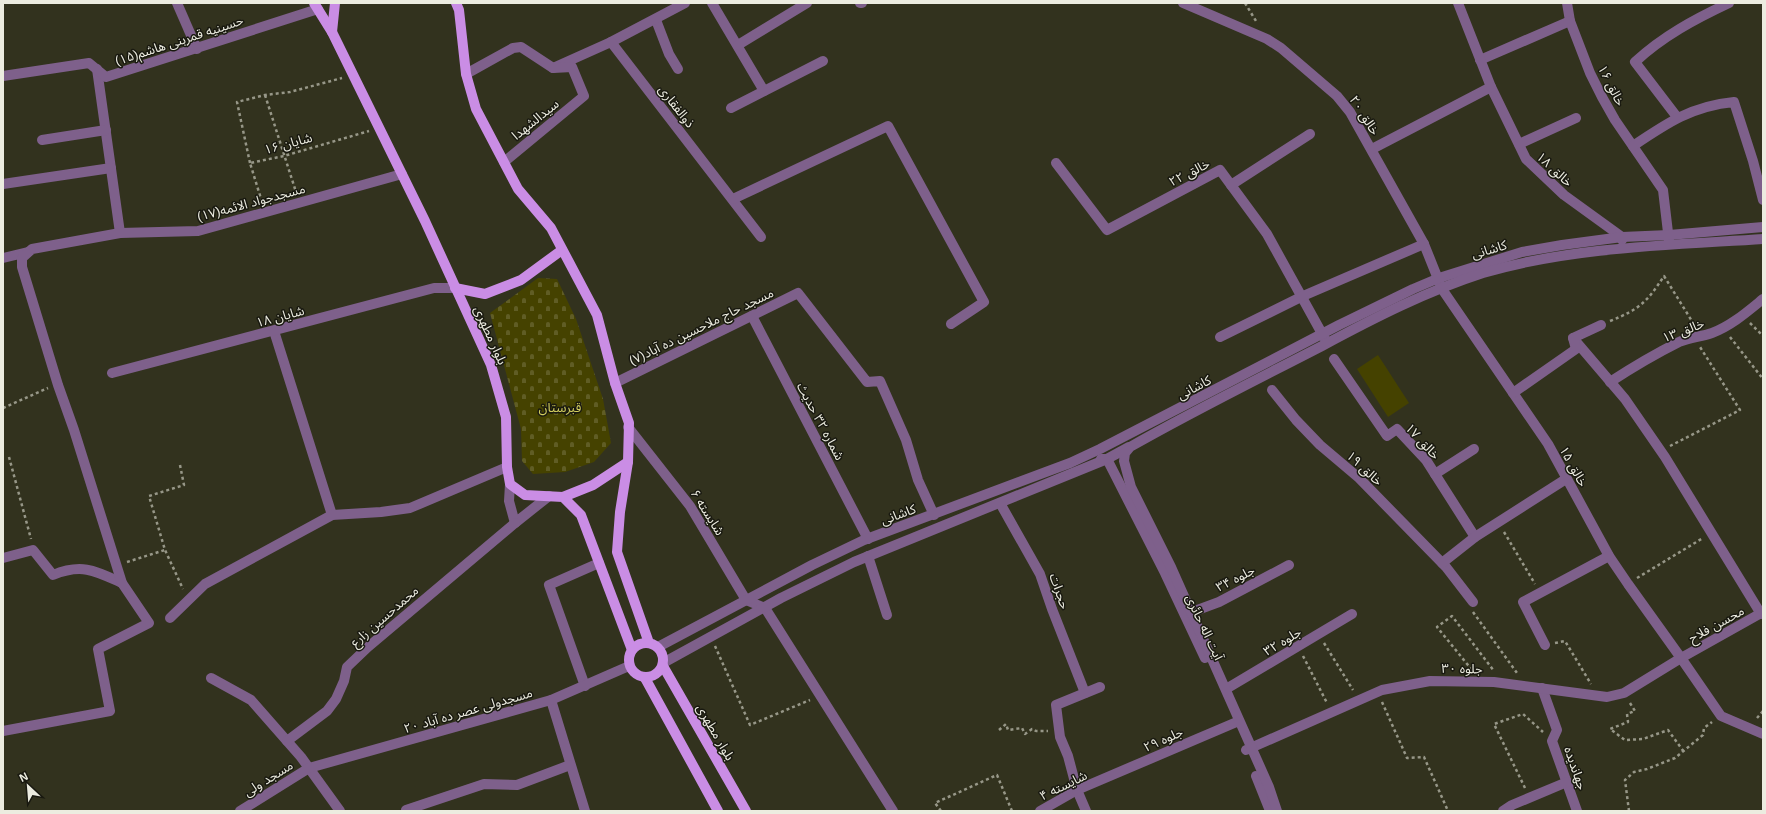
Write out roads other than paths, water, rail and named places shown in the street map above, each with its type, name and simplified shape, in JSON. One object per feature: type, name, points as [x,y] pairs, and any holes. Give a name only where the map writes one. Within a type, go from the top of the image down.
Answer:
[{"type":"main road","points":[[332,32],[335,3]]},
{"type":"main road","points":[[456,3],[459,10],[466,74],[476,109],[518,189],[551,228],[597,315],[628,427],[628,462],[620,512],[617,552],[654,645],[663,656],[663,664],[654,676],[644,678],[635,674],[630,666],[629,656],[632,650],[640,644],[654,645]]},
{"type":"main road","name":"بلوار مطهری","points":[[316,6],[332,32],[402,174],[491,365],[506,417],[507,467],[510,484]]},
{"type":"main road","points":[[455,288],[485,294],[521,280],[562,250]]},
{"type":"main road","points":[[510,484],[525,495],[563,497],[593,485],[628,462]]},
{"type":"main road","points":[[563,497],[581,515],[632,650]]},
{"type":"main road","name":"بلوار مطهری","points":[[663,664],[746,811]]},
{"type":"main road","points":[[644,678],[718,811]]},
{"type":"street","points":[[177,3],[197,48]]},
{"type":"street","points":[[466,74],[513,48],[521,47],[553,68],[656,20],[685,3]]},
{"type":"street","points":[[712,3],[764,91]]},
{"type":"street","points":[[738,45],[807,3]]},
{"type":"street","name":"خالق ۲۰","points":[[1184,3],[1267,39],[1282,48],[1337,96],[1350,112],[1372,149],[1424,244],[1439,278],[1442,289]]},
{"type":"street","name":"خالق ۱۸","points":[[1458,3],[1490,87],[1526,159],[1564,195],[1622,237]]},
{"type":"street","name":"خالق ۱۶","points":[[1567,3],[1570,21],[1602,97],[1663,190],[1669,240]]},
{"type":"street","points":[[1677,117],[1635,62],[1655,44],[1698,18],[1729,3]]},
{"type":"street","name":"حسینیه قمربنی هاشم(۱۵)","points":[[3,76],[88,63],[106,77],[197,48],[316,6]]},
{"type":"street","points":[[656,20],[669,54],[678,69]]},
{"type":"street","points":[[1480,60],[1570,21]]},
{"type":"street","name":"ذوالفقاری","points":[[611,42],[761,237]]},
{"type":"street","points":[[731,108],[823,61]]},
{"type":"street","name":"سیدالشهدا","points":[[504,162],[584,96],[572,67],[553,68]]},
{"type":"street","points":[[97,69],[120,233]]},
{"type":"street","points":[[1372,149],[1490,87]]},
{"type":"street","points":[[1634,146],[1677,117],[1717,103],[1734,102],[1753,161],[1763,200]]},
{"type":"street","points":[[1519,144],[1576,118]]},
{"type":"street","points":[[733,199],[888,126],[984,302],[951,324]]},
{"type":"street","points":[[42,140],[106,130]]},
{"type":"street","points":[[1231,185],[1310,134]]},
{"type":"street","points":[[1753,161],[1763,157]]},
{"type":"street","name":"خالق ۲۲","points":[[1056,163],[1107,230],[1220,170],[1267,234],[1303,296],[1325,338]]},
{"type":"street","points":[[3,184],[111,168]]},
{"type":"street","name":"مسجدجواد الائمه(۱۷)","points":[[3,258],[120,233],[198,231],[402,174]]},
{"type":"street","name":"کاشانی","points":[[654,645],[746,600],[812,565],[868,539],[1070,463],[1325,338],[1422,296],[1484,273],[1575,254],[1622,250],[1669,240],[1763,227]]},
{"type":"street","points":[[1622,237],[1622,250]]},
{"type":"street","name":"کاشانی","points":[[663,664],[711,636],[868,556],[1000,503],[1130,447],[1413,289],[1439,278],[1522,252],[1622,237],[1669,240],[1763,239]]},
{"type":"street","points":[[1220,337],[1303,296],[1424,244]]},
{"type":"street","points":[[3,732],[110,711],[98,649],[149,623],[122,583],[58,385],[22,267],[22,258],[31,251]]},
{"type":"street","name":"شایان ۱۸","points":[[112,373],[434,288],[455,288]]},
{"type":"street","name":"خالق ۱۵","points":[[1442,289],[1548,444],[1609,556],[1721,716],[1763,734]]},
{"type":"street","name":"مسجد حاج ملاحسین ده آباد(۷)","points":[[615,383],[798,293],[867,382],[880,381],[906,440],[918,480],[934,515]]},
{"type":"street","name":"خالق ۱۳","points":[[1610,382],[1643,361],[1697,336],[1722,327],[1743,316],[1763,299]]},
{"type":"street","name":"شماره ۳۲ حدیث","points":[[752,316],[868,539]]},
{"type":"street","points":[[1573,338],[1601,325]]},
{"type":"street","points":[[274,331],[332,515]]},
{"type":"street","points":[[1513,393],[1576,349],[1573,338]]},
{"type":"street","points":[[1573,338],[1625,399],[1660,450],[1762,613]]},
{"type":"street","name":"خالق ۱۷","points":[[1334,358],[1387,436],[1397,429],[1426,460],[1475,537]]},
{"type":"street","name":"خالق ۱۹","points":[[1272,390],[1296,420],[1320,445],[1359,478],[1444,565],[1473,602]]},
{"type":"street","name":"شایسته ۶","points":[[628,427],[690,506],[746,600]]},
{"type":"street","points":[[1130,447],[1144,428]]},
{"type":"street","name":"آیت اله حائری","points":[[1130,447],[1125,453],[1124,461],[1131,487],[1172,567],[1226,690],[1236,722]]},
{"type":"street","points":[[1434,474],[1474,449]]},
{"type":"street","points":[[1070,463],[1107,458]]},
{"type":"street","name":"آیت اله حائری","points":[[1107,458],[1165,573],[1277,811]]},
{"type":"street","points":[[170,618],[205,584],[332,515],[381,512],[410,508],[507,467]]},
{"type":"street","points":[[1444,565],[1475,537],[1566,479]]},
{"type":"street","points":[[510,484],[509,501],[515,523]]},
{"type":"street","name":"محمدحسین زارع","points":[[287,741],[327,711],[336,699],[344,681],[347,667],[368,647],[549,496]]},
{"type":"street","name":"حجرات","points":[[1000,503],[1040,574],[1084,693]]},
{"type":"street","points":[[3,558],[33,550],[54,575],[64,570],[80,567],[97,572],[122,583]]},
{"type":"street","points":[[868,556],[887,615]]},
{"type":"street","points":[[1545,645],[1523,602],[1541,594],[1609,556]]},
{"type":"street","points":[[585,686],[549,585],[599,563]]},
{"type":"street","name":"جلوه ۳۴","points":[[1192,612],[1219,602],[1289,565]]},
{"type":"street","points":[[746,600],[765,608],[893,811]]},
{"type":"street","name":"محسن فلاح","points":[[1681,658],[1762,613]]},
{"type":"street","name":"جلوه ۳۲","points":[[1226,690],[1352,614]]},
{"type":"street","name":"جلوه ۳۰","points":[[1248,748],[1378,692],[1430,681],[1482,681],[1607,697],[1624,693],[1681,658]]},
{"type":"street","name":"مسجدولی عصر ده آباد ۲۰","points":[[309,768],[550,700],[630,666]]},
{"type":"street","points":[[211,678],[251,700],[309,768],[340,811]]},
{"type":"street","points":[[1086,811],[1077,790],[1059,730],[1056,705],[1100,687]]},
{"type":"street","name":"جهاندیده","points":[[1542,688],[1557,730],[1552,740],[1577,811]]},
{"type":"street","points":[[550,700],[585,811]]},
{"type":"street","name":"جلوه ۲۹","points":[[1098,782],[1182,744],[1236,722]]},
{"type":"street","name":"آیت اله حائری","points":[[1248,748],[1270,811]]},
{"type":"street","points":[[406,810],[484,784],[517,785],[570,765]]},
{"type":"street","name":"مسجد ولی","points":[[240,811],[309,768]]},
{"type":"street","name":"شایسته ۴","points":[[1040,811],[1077,790],[1098,782]]},
{"type":"street","points":[[1503,811],[1530,797],[1567,782]]},
{"type":"park label","name":"قبرستان","points":[[560,407]]}]
